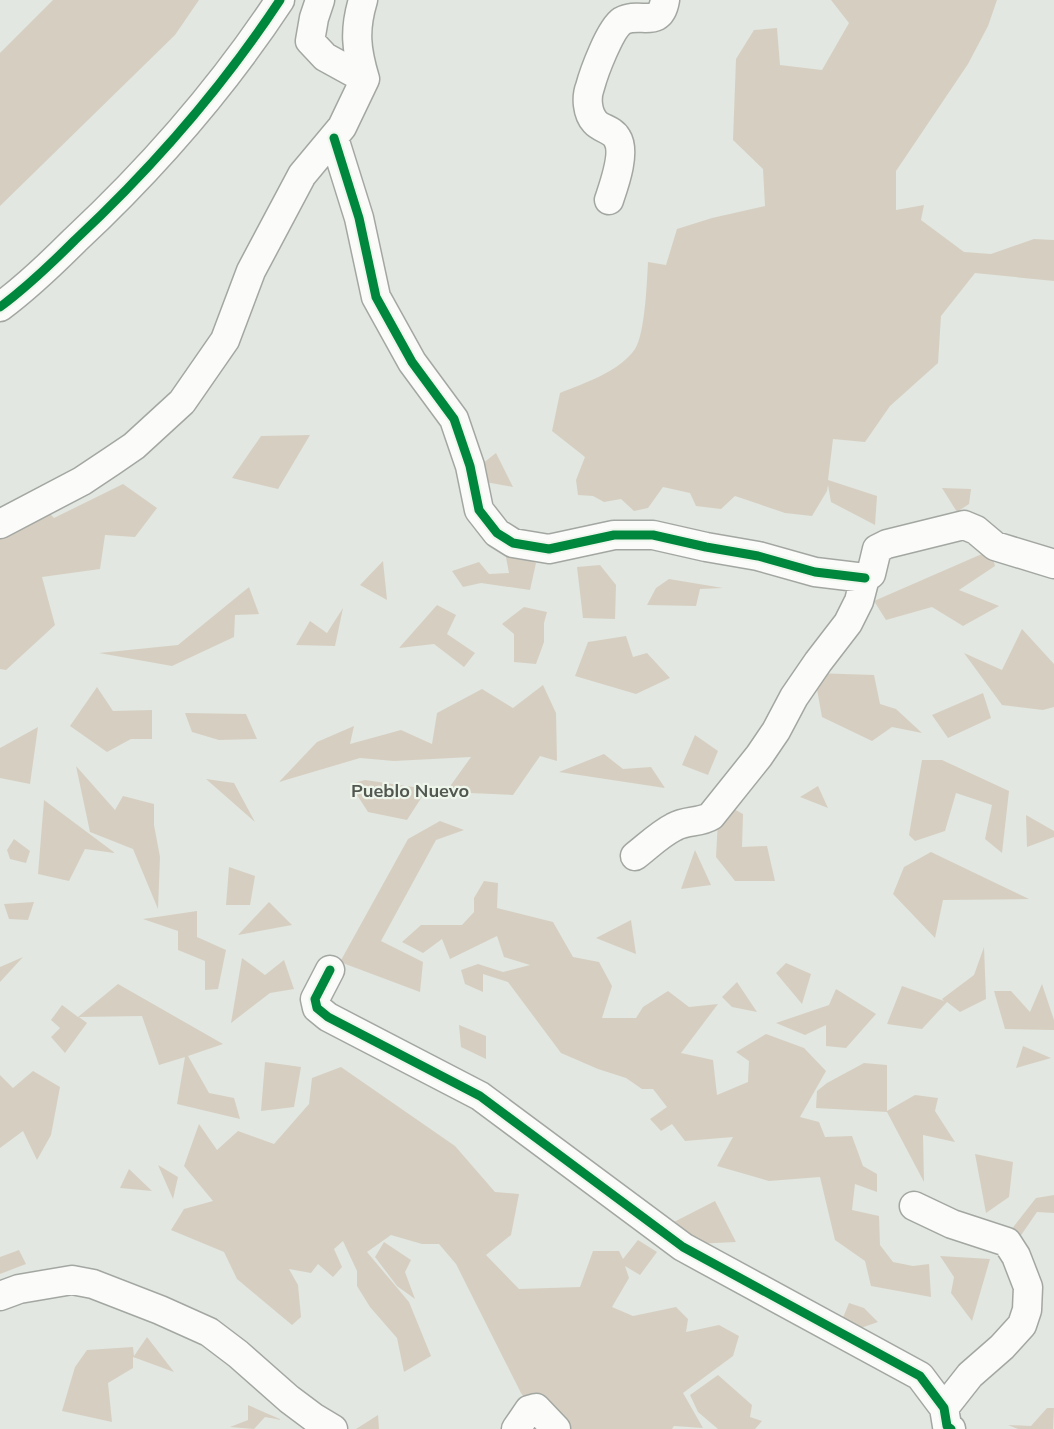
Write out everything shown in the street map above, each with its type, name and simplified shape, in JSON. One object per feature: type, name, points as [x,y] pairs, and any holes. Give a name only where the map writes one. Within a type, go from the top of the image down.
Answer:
[{"type":"street","points":[[0,307],[23,290],[104,213],[192,120],[280,0]]},
{"type":"street","points":[[320,0],[310,41],[325,57],[365,79]]},
{"type":"street","points":[[0,524],[82,481],[134,446],[182,402],[225,340],[251,272],[302,176],[342,127],[365,79],[357,54],[357,21],[363,0]]},
{"type":"street","points":[[609,200],[616,180],[620,156],[618,139],[610,130],[595,123],[588,110],[589,89],[605,45],[620,22],[630,18],[651,18],[659,15],[663,11],[665,0]]},
{"type":"street","points":[[334,138],[359,218],[376,297],[412,362],[454,418],[471,466],[479,510],[497,533],[513,543],[549,549],[614,535],[653,534],[706,547],[758,556],[815,572],[865,578],[871,574],[878,549],[887,544],[964,525],[976,530],[995,546],[1054,564]]},
{"type":"street","points":[[636,856],[674,827],[689,821],[704,820],[711,816],[759,756],[776,731],[794,697],[848,623],[859,601],[865,578]]},
{"type":"street","points":[[330,970],[315,999],[317,1008],[328,1017],[480,1096],[683,1248],[920,1376],[947,1418],[970,1375],[1002,1347],[1022,1325],[1027,1310],[1028,1287],[1016,1256],[1007,1242],[952,1224],[914,1206]]},
{"type":"street","points":[[0,1296],[19,1289],[72,1280],[93,1284],[160,1310],[209,1332],[289,1399],[333,1429]]},
{"type":"street","points":[[516,1429],[529,1410],[536,1408],[556,1429]]},
{"type":"shaded area","points":[[53,0],[199,0],[175,35],[0,206],[0,53]]},
{"type":"shaded area","points":[[831,0],[997,0],[988,26],[968,64],[896,171],[896,210],[924,205],[921,220],[964,252],[991,254],[1034,239],[1054,240],[1054,281],[975,273],[941,316],[938,363],[890,406],[865,442],[833,439],[828,480],[877,496],[875,525],[831,502],[828,485],[827,491],[812,516],[785,513],[735,496],[721,509],[696,506],[690,493],[663,487],[648,508],[634,511],[621,499],[604,502],[593,496],[578,495],[576,480],[585,457],[552,431],[560,393],[611,370],[635,349],[643,320],[648,262],[666,265],[677,229],[765,206],[763,169],[733,140],[736,59],[754,30],[777,28],[780,65],[822,70],[849,23]]},
{"type":"shaded area","points":[[310,435],[278,489],[232,478],[261,436]]},
{"type":"shaded area","points":[[496,453],[513,487],[464,478]]},
{"type":"shaded area","points":[[123,484],[157,508],[135,537],[105,535],[100,569],[42,577],[55,625],[6,670],[0,669],[0,535],[9,533],[29,491],[54,518]]},
{"type":"shaded area","points":[[942,488],[971,489],[969,504],[957,512]]},
{"type":"shaded area","points":[[504,547],[536,563],[530,590],[481,583],[463,587],[452,571],[479,562],[489,574],[509,573]]},
{"type":"shaded area","points":[[991,550],[995,566],[959,590],[999,606],[963,626],[932,607],[886,620],[874,601]]},
{"type":"shaded area","points":[[383,561],[387,600],[360,585]]},
{"type":"shaded area","points":[[600,565],[616,585],[615,619],[583,618],[577,567]]},
{"type":"shaded area","points":[[669,579],[723,588],[700,589],[696,606],[647,605],[656,588]]},
{"type":"shaded area","points":[[249,587],[259,614],[235,615],[234,637],[172,666],[99,653],[178,645]]},
{"type":"shaded area","points":[[437,605],[456,615],[447,634],[475,653],[464,667],[434,644],[399,648]]},
{"type":"shaded area","points":[[524,607],[547,612],[544,623],[544,642],[536,664],[514,662],[514,634],[502,624]]},
{"type":"shaded area","points":[[343,608],[335,646],[296,645],[310,621],[327,633]]},
{"type":"shaded area","points":[[1022,629],[1054,664],[1054,707],[1043,710],[1002,705],[964,653],[1002,670]]},
{"type":"shaded area","points":[[626,636],[633,657],[647,653],[670,678],[636,694],[575,676],[588,642]]},
{"type":"shaded area","points":[[814,673],[874,675],[880,704],[896,709],[922,733],[892,727],[872,741],[822,717]]},
{"type":"shaded area","points":[[543,685],[556,713],[557,761],[540,756],[513,795],[446,792],[471,757],[394,761],[360,758],[279,782],[317,742],[354,726],[350,744],[401,730],[432,744],[437,713],[482,689],[513,708]]},
{"type":"shaded area","points":[[97,687],[113,711],[152,710],[152,739],[131,739],[107,752],[70,726]]},
{"type":"shaded area","points":[[983,693],[991,718],[948,738],[932,715]]},
{"type":"shaded area","points":[[185,713],[246,714],[257,739],[219,740],[192,732]]},
{"type":"shaded area","points":[[38,727],[30,784],[0,778],[0,748]]},
{"type":"shaded area","points":[[695,735],[718,751],[708,775],[682,765]]},
{"type":"shaded area","points":[[604,754],[623,769],[651,767],[665,788],[559,772]]},
{"type":"shaded area","points":[[922,760],[942,760],[1009,791],[1002,853],[985,839],[992,805],[956,793],[945,831],[915,841],[909,835]]},
{"type":"shaded area","points":[[76,766],[115,810],[123,796],[154,804],[154,825],[160,857],[158,909],[133,849],[90,832]]},
{"type":"shaded area","points":[[206,779],[234,783],[255,822]]},
{"type":"shaded area","points":[[365,780],[427,789],[407,820],[368,812],[350,784]]},
{"type":"shaded area","points":[[818,786],[828,808],[800,797]]},
{"type":"shaded area","points":[[44,800],[115,853],[85,849],[69,881],[38,874]]},
{"type":"shaded area","points":[[719,801],[743,814],[742,847],[767,846],[775,881],[735,881],[716,857]]},
{"type":"shaded area","points":[[1026,815],[1054,831],[1054,837],[1027,847]]},
{"type":"shaded area","points":[[440,821],[464,830],[436,840],[381,941],[423,962],[420,992],[340,962],[408,839]]},
{"type":"shaded area","points":[[14,839],[30,851],[26,863],[10,859],[7,850]]},
{"type":"shaded area","points":[[695,850],[711,885],[681,889]]},
{"type":"shaded area","points":[[931,852],[1029,899],[943,900],[935,938],[893,894],[904,867]]},
{"type":"shaded area","points":[[229,867],[255,876],[250,905],[226,905]]},
{"type":"shaded area","points":[[484,881],[498,883],[497,908],[553,922],[573,957],[599,962],[612,986],[602,1018],[636,1018],[643,1007],[668,991],[689,1007],[718,1004],[681,1053],[713,1060],[717,1095],[748,1082],[749,1061],[736,1052],[766,1034],[804,1048],[826,1071],[800,1117],[819,1122],[825,1137],[852,1136],[863,1166],[877,1174],[877,1192],[855,1184],[852,1210],[879,1216],[880,1245],[893,1262],[913,1266],[929,1264],[931,1297],[871,1286],[865,1261],[835,1240],[820,1177],[769,1181],[717,1166],[733,1137],[685,1141],[672,1124],[661,1131],[650,1119],[667,1107],[653,1089],[642,1089],[626,1078],[561,1053],[508,982],[483,974],[483,992],[465,984],[461,970],[478,964],[503,972],[530,965],[504,957],[497,936],[450,959],[442,939],[423,953],[402,942],[421,925],[462,925],[474,912],[474,898]]},
{"type":"shaded area","points":[[34,902],[28,920],[9,919],[4,904]]},
{"type":"shaded area","points":[[269,902],[292,925],[238,935]]},
{"type":"shaded area","points":[[197,911],[197,937],[226,950],[218,989],[205,990],[205,961],[178,950],[178,931],[143,919]]},
{"type":"shaded area","points":[[631,920],[636,954],[596,938]]},
{"type":"shaded area","points":[[984,947],[986,999],[960,1012],[947,1002],[922,1029],[887,1024],[902,986],[944,1001],[942,999],[974,975]]},
{"type":"shaded area","points":[[23,957],[0,982],[0,967]]},
{"type":"shaded area","points":[[242,958],[265,975],[284,960],[294,989],[270,993],[231,1023]]},
{"type":"shaded area","points":[[786,963],[811,974],[802,1004],[776,973]]},
{"type":"shaded area","points":[[737,982],[757,1012],[732,1007],[722,997]]},
{"type":"shaded area","points":[[118,984],[223,1044],[188,1056],[209,1093],[234,1098],[240,1119],[177,1104],[185,1057],[159,1065],[142,1016],[79,1017],[87,1023],[65,1053],[51,1037],[60,1028],[51,1020],[62,1005],[78,1017]]},
{"type":"shaded area","points":[[1042,984],[1054,1020],[1054,1030],[1005,1029],[994,991],[1011,991],[1030,1012]]},
{"type":"shaded area","points":[[836,989],[876,1014],[846,1048],[826,1046],[826,1025],[805,1035],[776,1023],[829,1005]]},
{"type":"shaded area","points":[[459,1025],[486,1036],[486,1059],[461,1047]]},
{"type":"shaded area","points":[[1023,1046],[1051,1058],[1016,1068]]},
{"type":"shaded area","points":[[265,1062],[301,1067],[294,1107],[261,1111]]},
{"type":"shaded area","points":[[864,1063],[887,1065],[887,1111],[915,1095],[938,1098],[935,1111],[955,1142],[923,1135],[924,1182],[887,1112],[816,1108],[817,1091]]},
{"type":"shaded area","points":[[341,1067],[455,1146],[495,1192],[519,1194],[511,1235],[486,1255],[519,1289],[580,1287],[593,1251],[619,1251],[623,1259],[638,1240],[657,1252],[640,1275],[625,1266],[629,1278],[612,1307],[633,1316],[676,1307],[688,1319],[686,1332],[719,1325],[739,1336],[733,1356],[683,1393],[703,1428],[674,1426],[672,1429],[567,1429],[543,1423],[521,1393],[456,1264],[439,1244],[422,1244],[391,1235],[367,1252],[409,1302],[431,1356],[404,1372],[397,1338],[370,1307],[357,1286],[357,1271],[343,1241],[334,1249],[342,1267],[333,1277],[318,1264],[311,1273],[289,1269],[298,1285],[301,1317],[292,1325],[237,1279],[224,1252],[171,1230],[184,1209],[213,1201],[184,1166],[199,1124],[217,1150],[238,1131],[274,1144],[309,1104],[312,1078]]},
{"type":"shaded area","points":[[33,1071],[60,1087],[51,1135],[37,1160],[23,1131],[0,1148],[0,1075],[13,1088]]},
{"type":"shaded area","points":[[975,1154],[1013,1162],[1009,1197],[986,1213]]},
{"type":"shaded area","points":[[158,1165],[178,1177],[173,1199]]},
{"type":"shaded area","points":[[129,1169],[152,1191],[120,1188]]},
{"type":"shaded area","points":[[1054,1195],[1054,1213],[1037,1212],[1015,1244],[1011,1230],[1036,1198]]},
{"type":"shaded area","points":[[715,1201],[736,1242],[673,1245],[668,1225]]},
{"type":"shaded area","points":[[384,1242],[411,1260],[405,1272],[415,1299],[397,1286],[375,1257]]},
{"type":"shaded area","points":[[19,1250],[26,1264],[0,1274],[0,1257]]},
{"type":"shaded area","points":[[940,1256],[990,1259],[972,1321],[951,1293],[954,1277]]},
{"type":"shaded area","points":[[849,1303],[864,1308],[878,1322],[855,1330],[842,1320]]},
{"type":"shaded area","points":[[147,1337],[174,1372],[133,1357],[133,1368],[108,1383],[112,1422],[62,1411],[75,1367],[87,1350],[133,1347],[134,1356]]},
{"type":"shaded area","points":[[718,1375],[752,1405],[750,1417],[762,1421],[755,1429],[718,1429],[698,1412],[690,1395]]},
{"type":"shaded area","points":[[248,1405],[282,1420],[265,1417],[254,1429],[230,1427],[248,1420]]},
{"type":"shaded area","points":[[1047,1408],[1054,1408],[1053,1429],[1018,1429],[1008,1425],[1031,1426]]},
{"type":"shaded area","points":[[378,1415],[379,1429],[356,1429]]},
{"type":"cycle path","points":[[0,307],[57,258],[158,156],[210,96],[280,0]]},
{"type":"cycle path","points":[[334,138],[359,218],[376,297],[412,362],[454,419],[470,466],[479,510],[497,533],[513,543],[549,549],[614,535],[653,535],[758,556],[815,572],[865,578]]},
{"type":"cycle path","points":[[330,970],[315,999],[317,1008],[328,1017],[480,1096],[683,1247],[920,1376],[944,1408],[947,1426],[951,1429]]},
{"type":"district","name":"Pueblo Nuevo","points":[[410,791]]}]
